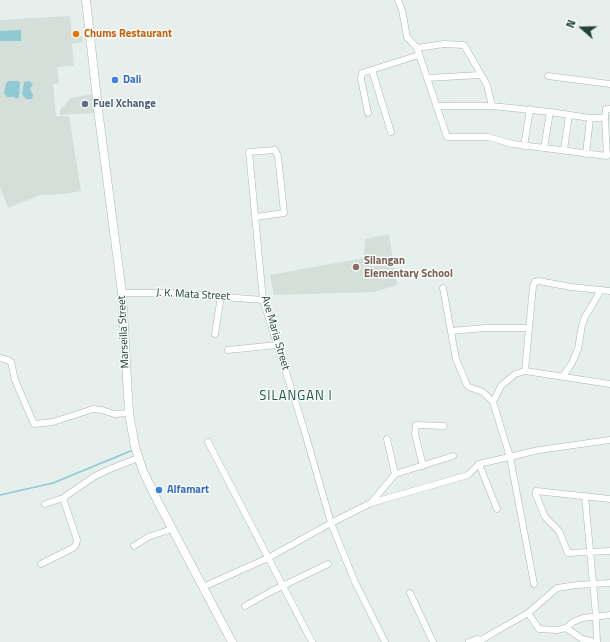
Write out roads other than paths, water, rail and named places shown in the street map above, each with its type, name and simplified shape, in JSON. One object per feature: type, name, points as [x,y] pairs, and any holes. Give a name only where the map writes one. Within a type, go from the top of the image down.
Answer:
[{"type":"main road","name":"Marseilla Street","points":[[86,0],[99,117],[122,293],[129,413],[138,458],[154,494],[232,642]]},
{"type":"street","points":[[398,0],[402,10],[407,37],[417,48],[447,137],[488,137],[502,142],[524,146],[607,156],[605,118],[606,109],[610,109]]},
{"type":"street","points":[[417,48],[444,44],[464,45],[487,86],[492,106]]},
{"type":"street","points":[[368,113],[361,75],[362,73],[419,55]]},
{"type":"street","points":[[372,70],[391,132]]},
{"type":"street","points":[[427,78],[480,75]]},
{"type":"street","points":[[548,76],[610,84]]},
{"type":"street","points":[[436,106],[492,106],[530,109],[590,118],[605,118]]},
{"type":"street","points":[[524,146],[530,109]]},
{"type":"street","points":[[544,148],[550,112]]},
{"type":"street","points":[[564,150],[569,115]]},
{"type":"street","points":[[586,154],[590,118]]},
{"type":"street","name":"Ave Maria Street","points":[[256,217],[284,213],[278,156],[275,150],[249,152],[263,300],[331,523],[355,582],[385,642]]},
{"type":"street","points":[[525,371],[533,286],[537,281],[610,291]]},
{"type":"street","points":[[443,288],[456,359],[467,385],[483,392],[493,402],[510,457],[534,584]]},
{"type":"street","points":[[563,376],[572,364],[578,349],[582,325],[585,317],[601,290]]},
{"type":"street","name":"J. K. Mata Street","points":[[122,293],[171,293],[263,300]]},
{"type":"street","points":[[215,334],[221,296]]},
{"type":"street","points":[[451,331],[485,328],[529,328]]},
{"type":"street","points":[[228,350],[277,345]]},
{"type":"street","points":[[0,358],[11,362],[15,380],[34,424],[53,422],[93,409],[114,414],[129,413]]},
{"type":"street","points":[[493,402],[501,386],[515,374],[525,371],[610,384]]},
{"type":"street","points":[[423,466],[415,434],[416,425],[444,426]]},
{"type":"street","points":[[387,439],[395,474]]},
{"type":"street","points":[[203,587],[268,558],[370,503],[468,475],[479,464],[539,450],[610,440]]},
{"type":"street","points":[[208,442],[312,642]]},
{"type":"street","points":[[370,503],[395,474],[453,456]]},
{"type":"street","points":[[45,504],[63,498],[95,476],[138,458]]},
{"type":"street","points":[[479,464],[498,509]]},
{"type":"street","points":[[610,499],[536,491],[536,495],[545,517],[559,531],[568,553],[610,551]]},
{"type":"street","points":[[566,628],[582,640],[596,642],[596,616],[585,496]]},
{"type":"street","points":[[41,564],[73,548],[76,545],[77,540],[63,498]]},
{"type":"street","points":[[134,546],[148,537],[172,529]]},
{"type":"street","points":[[245,606],[328,564]]},
{"type":"street","points":[[469,642],[477,638],[480,641],[528,612],[557,588],[610,583]]},
{"type":"street","points":[[410,593],[433,642]]},
{"type":"street","points":[[528,612],[539,629],[557,630],[566,628],[572,622],[583,618],[610,615]]},
{"type":"water","points":[[21,30],[21,41],[0,41],[0,31]]},
{"type":"water","points":[[9,81],[20,82],[19,97],[16,99],[14,97],[7,97],[4,93],[6,83]]},
{"type":"water","points":[[29,81],[33,84],[30,89],[33,95],[32,99],[26,99],[22,94],[24,82]]},
{"type":"waterway","points":[[0,495],[53,483],[133,450]]},
{"type":"place","name":"Chums Restaurant","points":[[76,34]]},
{"type":"place","name":"Dali","points":[[115,80]]},
{"type":"place","name":"Fuel Xchange","points":[[85,104]]},
{"type":"place","name":"Silangan Elementary School","points":[[356,267]]},
{"type":"place","name":"Alfamart","points":[[159,490]]},
{"type":"district","name":"SILANGAN I","points":[[296,397]]}]
